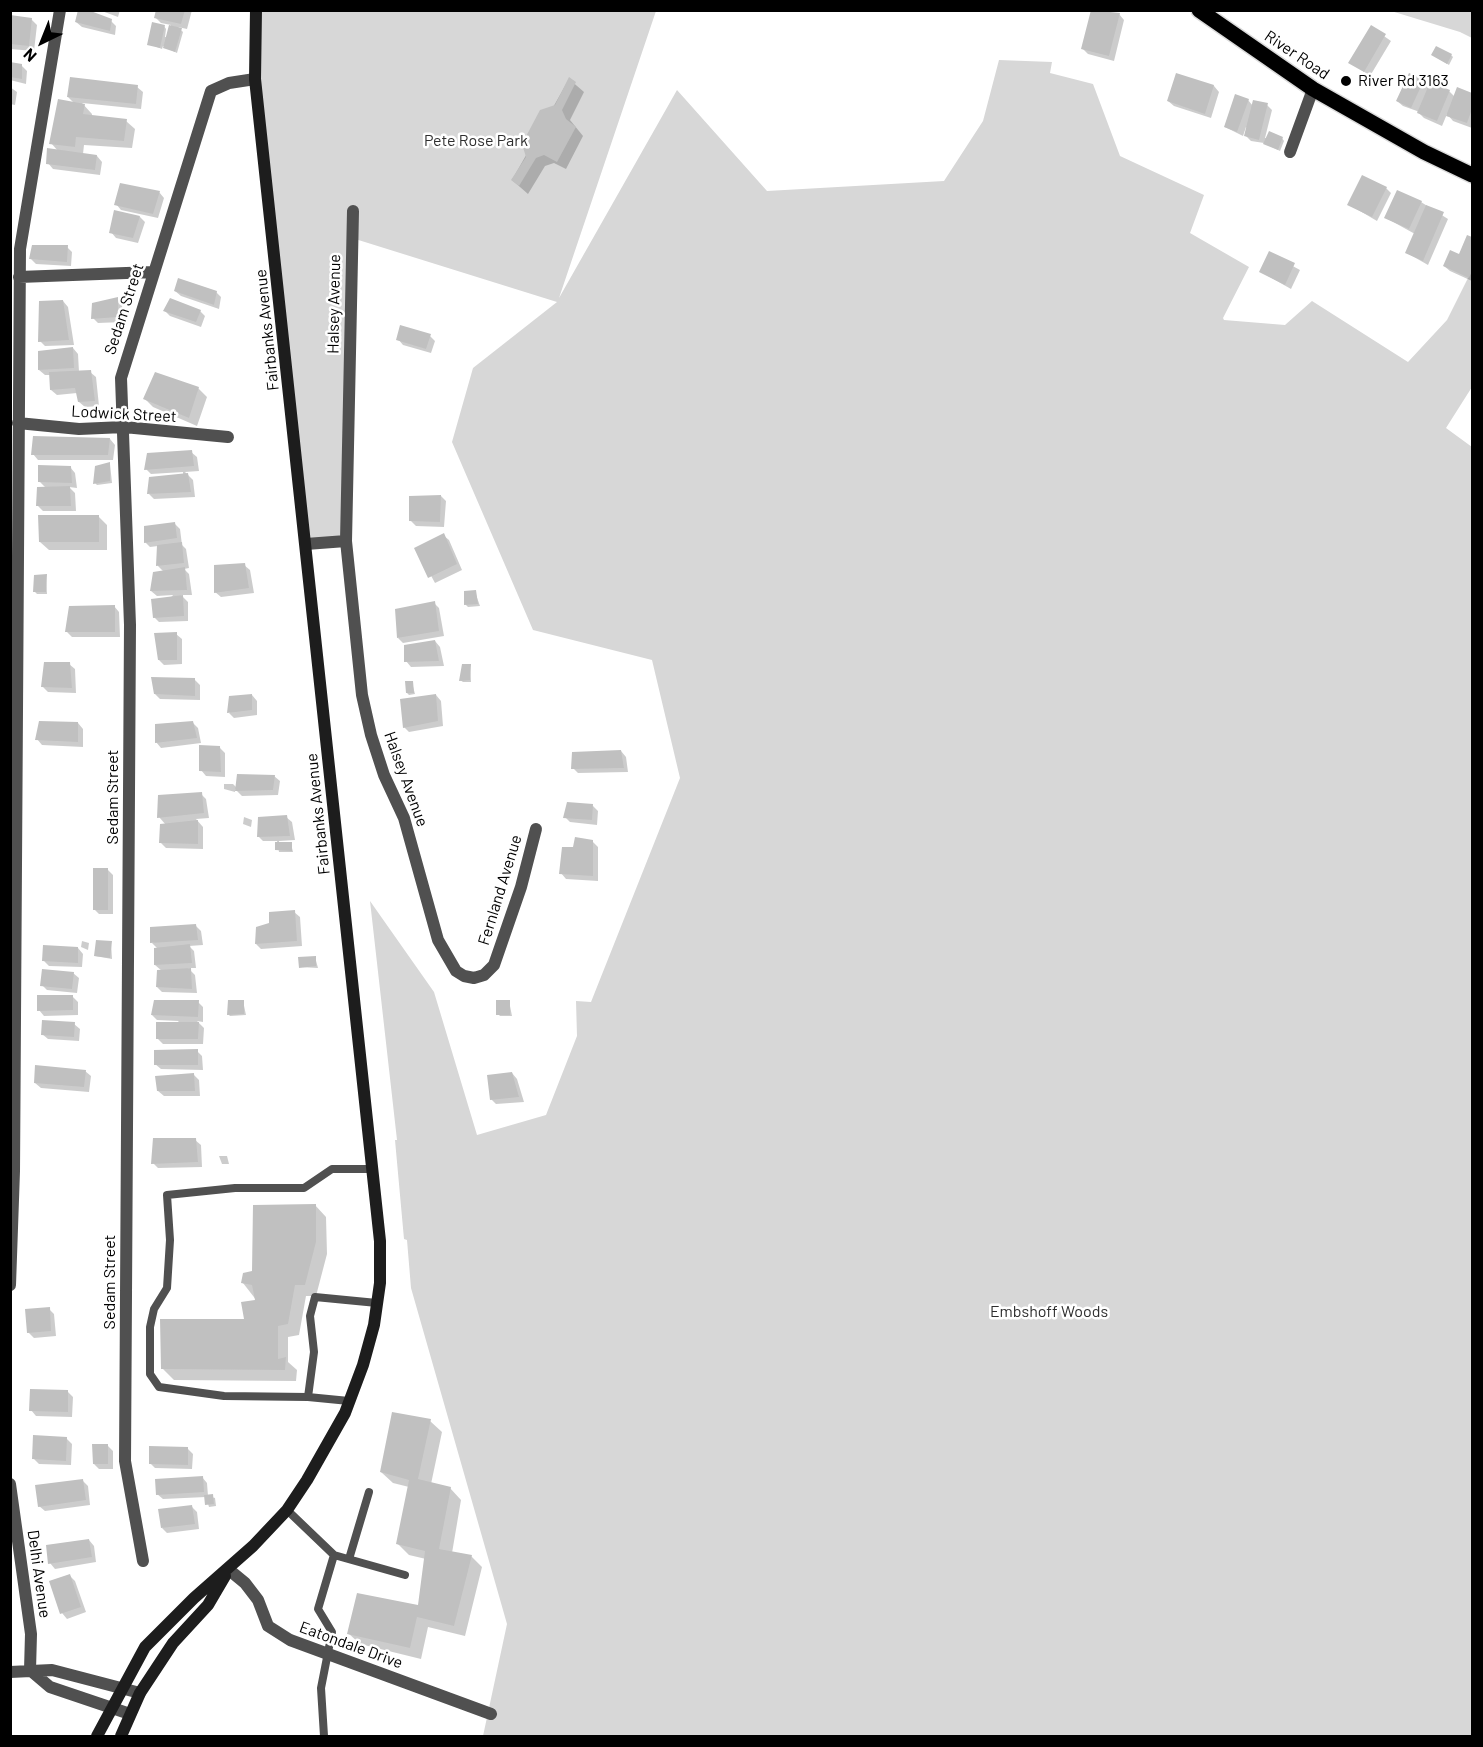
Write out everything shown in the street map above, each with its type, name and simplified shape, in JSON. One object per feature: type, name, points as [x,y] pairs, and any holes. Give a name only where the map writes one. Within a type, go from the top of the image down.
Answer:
[{"type":"main road","name":"River Road","points":[[1199,10],[1313,89],[1424,152],[1473,176]]},
{"type":"street","points":[[10,1286],[14,1159],[20,249],[60,10]]},
{"type":"street","name":"Fairbanks Avenue","points":[[122,1688],[145,1647],[158,1632],[228,1569],[287,1510],[330,1444],[350,1401],[363,1365],[377,1303],[380,1241],[255,79],[256,10]]},
{"type":"street","name":"Sedam Street","points":[[143,1561],[125,1461],[130,625],[121,378],[123,365],[211,92],[229,83],[255,79]]},
{"type":"street","points":[[1290,152],[1313,89]]},
{"type":"street","name":"Halsey Avenue","points":[[353,212],[346,541],[362,694],[371,735],[384,775],[404,818],[438,940],[456,971],[464,976],[474,978],[484,975],[496,960]]},
{"type":"street","points":[[19,277],[153,272]]},
{"type":"street","name":"Lodwick Street","points":[[18,423],[79,429],[124,427],[228,437]]},
{"type":"street","points":[[306,544],[346,541]]},
{"type":"street","name":"Fernland Avenue","points":[[496,960],[521,887],[536,829]]},
{"type":"street","name":"Delhi Avenue","points":[[10,1484],[31,1634],[30,1670]]},
{"type":"street","name":"Fairbanks Avenue","points":[[130,1714],[140,1693],[173,1643],[208,1605],[228,1569]]},
{"type":"street","name":"Eatondale Drive","points":[[228,1569],[245,1583],[258,1600],[268,1626],[290,1640],[491,1714]]},
{"type":"street","points":[[30,1670],[50,1687],[130,1714],[121,1737]]},
{"type":"street","points":[[10,1672],[52,1670],[140,1693]]},
{"type":"street","points":[[97,1737],[122,1688]]},
{"type":"lane","points":[[350,1401],[308,1397],[225,1396],[159,1387],[150,1374],[150,1327],[154,1309],[167,1288],[171,1240],[167,1195],[236,1188],[304,1188],[332,1169],[373,1169]]},
{"type":"lane","points":[[308,1397],[314,1352],[310,1316],[315,1297],[377,1303]]},
{"type":"lane","points":[[349,1559],[369,1492]]},
{"type":"lane","points":[[287,1510],[333,1555],[405,1575]]},
{"type":"lane","points":[[324,1737],[321,1688],[332,1632],[318,1609],[333,1555]]},
{"type":"green space","name":"Embshoff Woods","points":[[256,11],[656,11],[559,298],[677,90],[767,191],[944,181],[983,121],[999,60],[1052,62],[1050,73],[1093,84],[1120,156],[1204,195],[1190,233],[1249,267],[1224,320],[1285,325],[1312,301],[1408,362],[1447,320],[1472,270],[1472,387],[1446,428],[1472,447],[1472,1736],[483,1736],[507,1624],[411,1288],[370,901],[434,992],[477,1135],[546,1115],[577,1036],[576,1001],[591,1002],[680,778],[652,660],[533,630],[452,442],[473,368],[557,302],[352,238],[346,541],[306,544],[255,79]]},
{"type":"green space","points":[[1391,11],[1472,11],[1472,38],[1460,32]]},
{"type":"building","points":[[78,10],[88,10],[112,19],[110,31],[75,22]]},
{"type":"building","points":[[156,10],[185,10],[181,24],[154,18]]},
{"type":"building","points":[[1091,10],[1120,13],[1109,56],[1081,49]]},
{"type":"building","points":[[10,15],[32,18],[29,46],[10,44]]},
{"type":"building","points":[[152,22],[165,25],[160,48],[147,45]]},
{"type":"building","points":[[169,25],[182,28],[175,52],[163,48]]},
{"type":"building","points":[[1371,25],[1386,34],[1364,72],[1348,63]]},
{"type":"building","points":[[1436,46],[1452,54],[1447,64],[1431,55]]},
{"type":"building","points":[[10,62],[22,64],[22,79],[10,77]]},
{"type":"building","points":[[1176,73],[1214,85],[1205,114],[1167,101]]},
{"type":"building","points":[[1409,73],[1424,80],[1411,108],[1396,101]]},
{"type":"building","points":[[70,77],[138,85],[136,104],[67,97]]},
{"type":"building","points":[[569,77],[576,82],[562,110],[566,119],[576,127],[557,162],[544,155],[536,158],[519,186],[511,180],[526,157],[522,144],[540,110],[555,105]]},
{"type":"building","points":[[1430,82],[1450,90],[1437,121],[1417,113]]},
{"type":"building","points":[[1457,87],[1472,93],[1472,109],[1467,123],[1446,116]]},
{"type":"building","points":[[1235,94],[1249,99],[1237,132],[1224,127]]},
{"type":"building","points":[[58,99],[85,104],[83,114],[127,119],[124,141],[76,137],[75,147],[49,144]]},
{"type":"building","points":[[1253,100],[1268,103],[1259,140],[1244,136]]},
{"type":"building","points":[[1269,131],[1283,137],[1278,150],[1263,144]]},
{"type":"building","points":[[47,148],[97,155],[95,170],[46,164]]},
{"type":"building","points":[[1362,175],[1387,187],[1372,217],[1347,205]]},
{"type":"building","points":[[120,183],[160,191],[153,214],[114,205]]},
{"type":"building","points":[[1397,190],[1422,201],[1409,229],[1384,218]]},
{"type":"building","points":[[1426,205],[1444,212],[1423,261],[1405,253]]},
{"type":"building","points":[[114,210],[140,216],[133,238],[109,233]]},
{"type":"building","points":[[1467,235],[1472,237],[1472,271],[1469,278],[1443,266],[1450,250],[1459,254]]},
{"type":"building","points":[[32,245],[68,245],[67,262],[29,259]]},
{"type":"building","points":[[1269,251],[1295,263],[1285,285],[1259,272]]},
{"type":"building","points":[[178,278],[217,291],[214,305],[174,291]]},
{"type":"building","points":[[118,297],[118,317],[91,319],[92,303]]},
{"type":"building","points":[[170,298],[201,310],[196,322],[163,311]]},
{"type":"building","points":[[63,300],[69,340],[38,342],[39,301]]},
{"type":"building","points":[[400,325],[431,334],[426,349],[396,340]]},
{"type":"building","points":[[73,347],[74,368],[38,370],[38,351]]},
{"type":"building","points":[[91,370],[95,401],[78,402],[75,388],[50,390],[49,372]]},
{"type":"building","points":[[155,372],[199,387],[189,418],[143,399]]},
{"type":"building","points":[[33,436],[110,438],[108,455],[31,455]]},
{"type":"building","points":[[192,450],[194,466],[144,470],[147,453]]},
{"type":"building","points":[[110,462],[110,481],[93,484],[95,466]]},
{"type":"building","points":[[38,465],[71,466],[72,483],[38,482]]},
{"type":"building","points":[[188,473],[191,492],[147,494],[149,477]]},
{"type":"building","points":[[70,486],[71,506],[36,506],[37,487]]},
{"type":"building","points":[[441,495],[440,522],[409,521],[409,496]]},
{"type":"building","points":[[38,515],[99,515],[99,542],[39,542]]},
{"type":"building","points":[[175,522],[177,538],[144,543],[144,526]]},
{"type":"building","points":[[444,533],[457,564],[428,578],[414,548]]},
{"type":"building","points":[[182,542],[184,563],[156,566],[157,545]]},
{"type":"building","points":[[245,563],[249,588],[214,593],[214,565]]},
{"type":"building","points":[[185,567],[187,590],[150,591],[153,572]]},
{"type":"building","points":[[47,574],[46,592],[33,592],[34,575]]},
{"type":"building","points":[[476,590],[478,604],[464,605],[464,591]]},
{"type":"building","points":[[183,595],[184,616],[153,618],[151,599]]},
{"type":"building","points":[[435,601],[439,631],[397,638],[395,609]]},
{"type":"building","points":[[115,605],[115,632],[65,632],[69,606]]},
{"type":"building","points":[[177,632],[177,660],[158,660],[154,633]]},
{"type":"building","points":[[435,640],[439,661],[404,662],[404,645]]},
{"type":"building","points":[[44,662],[70,662],[72,688],[41,687]]},
{"type":"building","points":[[462,664],[471,664],[470,680],[459,681]]},
{"type":"building","points":[[151,677],[195,678],[195,696],[154,694]]},
{"type":"building","points":[[405,681],[413,681],[414,693],[406,693]]},
{"type":"building","points":[[252,694],[252,710],[227,713],[229,696]]},
{"type":"building","points":[[436,694],[438,721],[403,728],[400,699]]},
{"type":"building","points":[[39,721],[78,722],[78,742],[35,740]]},
{"type":"building","points":[[193,721],[197,738],[155,743],[155,724]]},
{"type":"building","points":[[199,745],[220,746],[221,772],[199,771]]},
{"type":"building","points":[[621,750],[624,768],[571,769],[572,752]]},
{"type":"building","points":[[237,774],[275,775],[273,790],[235,791]]},
{"type":"building","points":[[202,792],[204,813],[157,818],[158,795]]},
{"type":"building","points":[[567,802],[593,804],[592,820],[563,818]]},
{"type":"building","points":[[287,815],[290,836],[257,837],[258,817]]},
{"type":"building","points":[[198,820],[198,844],[159,843],[160,824]]},
{"type":"building","points":[[575,837],[593,840],[593,876],[559,874],[562,847],[573,847]]},
{"type":"building","points":[[275,842],[292,842],[292,851],[275,850]]},
{"type":"building","points":[[93,868],[108,868],[108,910],[93,910]]},
{"type":"building","points":[[295,910],[297,941],[255,944],[256,927],[269,923],[269,912]]},
{"type":"building","points":[[196,924],[198,940],[150,943],[150,927]]},
{"type":"building","points":[[96,940],[112,941],[110,958],[94,956]]},
{"type":"building","points":[[190,944],[192,963],[154,965],[154,948]]},
{"type":"building","points":[[43,945],[78,947],[78,963],[42,961]]},
{"type":"building","points":[[316,956],[316,966],[299,968],[298,957]]},
{"type":"building","points":[[191,968],[192,989],[156,987],[157,970]]},
{"type":"building","points":[[42,969],[74,972],[72,989],[40,986]]},
{"type":"building","points":[[37,995],[73,995],[73,1010],[37,1011]]},
{"type":"building","points":[[154,1000],[199,1000],[198,1017],[151,1015]]},
{"type":"building","points":[[228,1000],[244,1000],[244,1014],[227,1015]]},
{"type":"building","points":[[496,1000],[510,1000],[510,1015],[496,1015]]},
{"type":"building","points":[[42,1020],[75,1022],[74,1037],[41,1035]]},
{"type":"building","points":[[156,1022],[199,1022],[198,1039],[156,1039]]},
{"type":"building","points":[[198,1049],[198,1065],[154,1065],[154,1050]]},
{"type":"building","points":[[35,1065],[86,1070],[84,1087],[34,1083]]},
{"type":"building","points":[[512,1072],[519,1097],[490,1100],[487,1075]]},
{"type":"building","points":[[194,1073],[195,1091],[157,1091],[155,1076]]},
{"type":"building","points":[[153,1138],[196,1138],[198,1162],[151,1164]]},
{"type":"building","points":[[316,1204],[316,1242],[305,1285],[295,1285],[288,1324],[278,1326],[278,1359],[286,1357],[285,1370],[161,1369],[160,1319],[244,1319],[241,1302],[255,1300],[252,1285],[241,1283],[243,1273],[252,1271],[253,1205]]},
{"type":"building","points":[[50,1307],[51,1331],[27,1333],[25,1309]]},
{"type":"building","points":[[30,1389],[68,1390],[68,1412],[29,1411]]},
{"type":"building","points":[[392,1412],[431,1419],[418,1479],[451,1487],[439,1549],[472,1555],[454,1626],[417,1617],[410,1648],[347,1634],[357,1593],[418,1605],[425,1551],[396,1544],[409,1480],[380,1472]]},
{"type":"building","points":[[33,1435],[67,1437],[66,1461],[32,1459]]},
{"type":"building","points":[[92,1444],[108,1444],[108,1464],[93,1464]]},
{"type":"building","points":[[149,1446],[188,1447],[188,1465],[149,1464]]},
{"type":"building","points":[[203,1476],[204,1492],[156,1495],[155,1479]]},
{"type":"building","points":[[83,1479],[86,1500],[38,1507],[35,1485]]},
{"type":"building","points":[[213,1494],[214,1504],[205,1505],[204,1495]]},
{"type":"building","points":[[192,1505],[195,1524],[161,1528],[158,1509]]},
{"type":"building","points":[[89,1539],[92,1557],[48,1564],[46,1545]]},
{"type":"building","points":[[70,1574],[81,1607],[60,1614],[49,1581]]},
{"type":"place","name":"River Rd 3163","points":[[1346,81]]},
{"type":"park label","name":"Pete Rose Park","points":[[476,141]]}]
